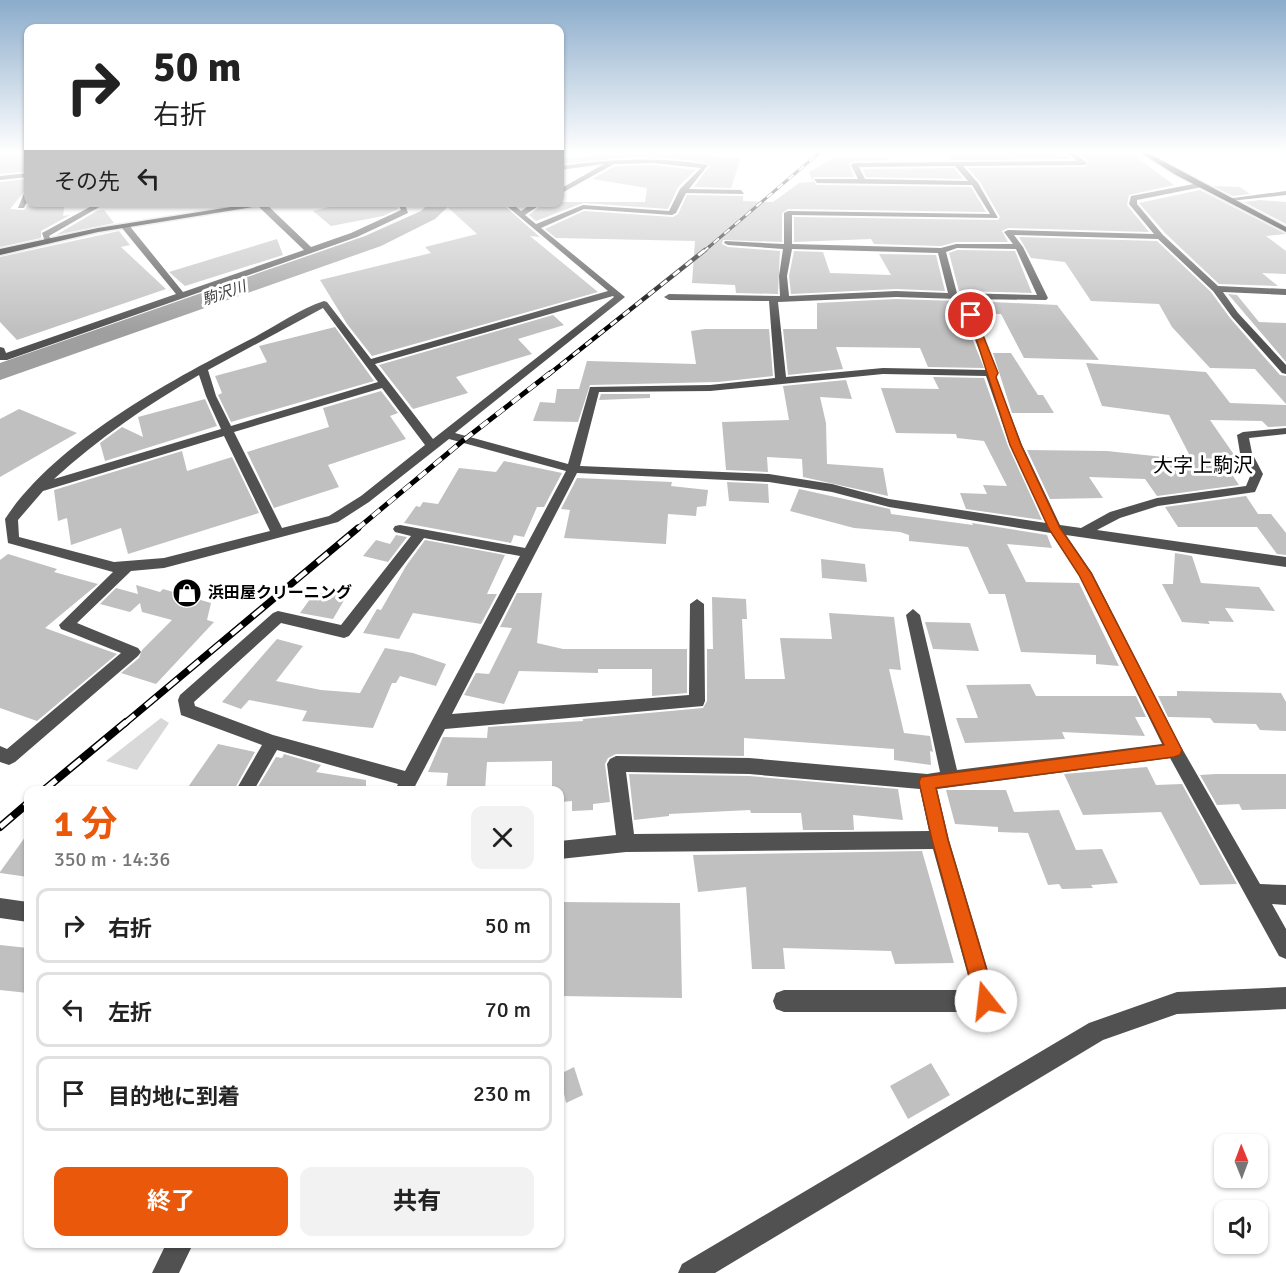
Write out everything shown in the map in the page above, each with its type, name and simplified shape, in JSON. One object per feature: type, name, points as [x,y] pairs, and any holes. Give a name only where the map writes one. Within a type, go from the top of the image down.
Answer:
[{"type":"main road","points":[[0,252],[125,226],[214,212]]},
{"type":"main road","points":[[1254,212],[1286,230]]},
{"type":"street","points":[[49,242],[45,235],[86,212]]},
{"type":"street","points":[[270,212],[310,251]]},
{"type":"street","points":[[0,350],[3,358],[354,235],[402,212]]},
{"type":"street","points":[[13,540],[114,567],[165,563],[333,519],[365,499],[620,297],[612,293],[521,214],[524,212]]},
{"type":"street","points":[[536,227],[570,212]]},
{"type":"street","points":[[669,297],[785,299],[958,295],[1042,298],[1019,247],[993,212]]},
{"type":"street","points":[[1139,212],[1160,237],[1215,289],[1235,315],[1286,371]]},
{"type":"street","points":[[785,299],[783,276],[788,246],[788,213],[995,216]]},
{"type":"street","points":[[125,226],[181,295]]},
{"type":"street","points":[[1008,232],[1160,237]]},
{"type":"street","points":[[728,243],[845,250],[942,251],[956,246],[1019,247]]},
{"type":"street","points":[[942,251],[958,295],[993,373],[991,377],[1016,445],[1055,529],[1085,573],[1174,750],[1286,949]]},
{"type":"street","points":[[1215,289],[1286,292]]},
{"type":"street","points":[[369,363],[612,293]]},
{"type":"street","points":[[773,299],[781,381]]},
{"type":"street","points":[[13,540],[6,518],[35,489],[117,421],[203,369],[324,304],[431,446]]},
{"type":"street","points":[[203,369],[211,396],[278,534]]},
{"type":"street","points":[[420,534],[344,632],[278,617],[186,700],[187,710],[273,742],[407,785],[573,469],[594,389],[710,388],[883,371],[993,373]]},
{"type":"street","points":[[35,489],[383,384]]},
{"type":"street","points":[[1084,532],[1115,515],[1157,502],[1251,489],[1257,474],[1246,453],[1243,435],[1286,431]]},
{"type":"street","points":[[446,434],[573,469],[769,478],[831,488],[889,503],[1286,562]]},
{"type":"street","points":[[400,529],[528,553]]},
{"type":"street","points":[[0,550],[13,540]]},
{"type":"street","points":[[0,754],[9,757],[133,652],[66,625],[127,566]]},
{"type":"street","points":[[440,722],[697,700],[697,604]]},
{"type":"street","points":[[913,615],[950,778]]},
{"type":"street","points":[[247,786],[273,742]]},
{"type":"street","points":[[626,843],[616,764],[749,766],[927,782],[1174,750]]},
{"type":"street","points":[[784,1001],[986,1001],[940,840],[927,782]]},
{"type":"street","points":[[564,850],[626,843],[940,840]]},
{"type":"street","points":[[1255,894],[1286,895]]},
{"type":"street","points":[[0,908],[24,911]]},
{"type":"street","points":[[691,1273],[1097,1031],[1177,1003],[1286,998]]},
{"type":"street","points":[[165,1273],[178,1248]]},
{"type":"shaded area","points":[[161,718],[169,723],[137,770],[106,761]]},
{"type":"building","points":[[0,212],[64,212],[63,216],[70,215],[41,231],[41,238],[0,247]]},
{"type":"building","points":[[95,212],[106,212],[114,223],[56,235]]},
{"type":"building","points":[[315,212],[391,212],[383,216],[331,226]]},
{"type":"building","points":[[453,212],[512,212],[540,237],[530,236],[598,292],[372,356],[347,324],[320,280],[431,253],[425,247],[477,234]]},
{"type":"building","points":[[532,212],[558,212],[536,221],[529,215]]},
{"type":"building","points":[[581,212],[673,217],[678,214],[783,212],[782,242],[723,240],[722,244],[728,247],[780,251],[778,294],[736,293],[735,285],[692,283],[695,241],[556,238],[545,229]]},
{"type":"building","points":[[997,212],[1133,212],[1149,232],[1008,228],[1002,231],[1008,242],[956,242],[941,246],[874,244],[871,239],[794,242],[794,217],[998,220],[1000,217]]},
{"type":"building","points":[[1147,212],[1244,212],[1286,234],[1266,236],[1286,251],[1286,274],[1262,273],[1278,286],[1219,284],[1165,233]]},
{"type":"building","points":[[1264,212],[1286,212],[1286,224]]},
{"type":"building","points":[[119,231],[130,245],[121,247],[166,289],[17,340],[0,322],[0,257]]},
{"type":"building","points":[[1019,237],[1157,241],[1211,292],[1230,318],[1280,375],[1286,376],[1286,404],[1255,369],[1210,368],[1172,327],[1159,304],[1091,301],[1065,262],[1031,258]]},
{"type":"building","points":[[277,239],[283,255],[185,286],[169,272]]},
{"type":"building","points":[[957,250],[1015,251],[1032,293],[959,291],[949,253]]},
{"type":"building","points":[[794,251],[823,252],[830,273],[891,275],[879,254],[936,255],[945,291],[896,289],[791,294],[789,276]]},
{"type":"building","points":[[1228,294],[1237,295],[1259,322],[1286,323],[1286,362]]},
{"type":"building","points":[[896,299],[957,301],[984,368],[928,367],[920,348],[836,347],[843,369],[788,375],[783,329],[817,329],[817,303]]},
{"type":"building","points":[[972,301],[1057,305],[1099,360],[1024,358],[1001,314],[977,314]]},
{"type":"building","points":[[553,315],[564,325],[518,339],[532,354],[456,377],[468,393],[413,409],[379,365]]},
{"type":"building","points":[[335,327],[374,381],[231,422],[218,395],[222,393],[215,376],[267,362],[259,346]]},
{"type":"building","points":[[769,329],[773,376],[718,382],[590,385],[578,422],[533,421],[540,402],[555,403],[557,389],[579,389],[587,361],[696,364],[691,331]]},
{"type":"building","points":[[993,353],[1011,353],[1038,395],[1043,395],[1054,413],[1012,413]]},
{"type":"building","points":[[1086,363],[1206,372],[1230,403],[1286,405],[1286,426],[1268,427],[1262,421],[1210,420],[1237,459],[1221,458],[1239,485],[1157,496],[1145,479],[1089,477],[1103,498],[1050,499],[1027,450],[1107,451],[1192,460],[1169,415],[1102,406]]},
{"type":"building","points":[[933,377],[984,378],[1008,446],[1042,520],[966,509],[960,493],[987,494],[983,485],[1007,486],[984,441],[957,438],[956,434],[896,433],[881,388],[939,389]]},
{"type":"building","points":[[846,380],[852,399],[820,397],[826,423],[827,464],[883,468],[888,496],[803,477],[802,459],[767,457],[768,472],[726,470],[722,422],[789,420],[783,386]]},
{"type":"building","points":[[381,391],[398,413],[390,416],[406,439],[328,465],[339,487],[274,508],[247,452],[329,427],[323,408]]},
{"type":"building","points":[[601,394],[650,394],[650,398],[599,400]]},
{"type":"building","points":[[205,399],[217,426],[105,461],[100,443],[122,427],[143,437],[138,417]]},
{"type":"building","points":[[19,409],[77,433],[0,477],[0,419]]},
{"type":"building","points":[[182,451],[187,471],[232,457],[259,513],[128,554],[121,528],[71,545],[67,518],[58,521],[54,490]]},
{"type":"building","points":[[504,461],[562,473],[544,507],[537,507],[524,537],[514,535],[511,543],[404,523],[416,506],[420,507],[423,502],[438,504],[459,468],[496,472]]},
{"type":"building","points":[[577,478],[672,482],[671,486],[708,490],[706,506],[697,507],[696,516],[668,514],[666,544],[564,538],[570,510],[561,509]]},
{"type":"building","points":[[727,482],[768,484],[769,503],[729,501]]},
{"type":"building","points":[[799,489],[890,509],[891,514],[973,525],[972,523],[1047,535],[1052,548],[1007,544],[1026,582],[1079,583],[1119,666],[1096,664],[1096,655],[1021,652],[1005,594],[989,594],[968,547],[909,541],[909,535],[900,532],[854,528],[790,511]]},
{"type":"building","points":[[1246,496],[1258,514],[1271,514],[1286,533],[1286,555],[1277,554],[1257,527],[1178,527],[1165,507]]},
{"type":"building","points":[[396,535],[407,537],[388,562],[363,556],[376,540],[390,544]]},
{"type":"building","points":[[425,540],[505,555],[487,594],[497,594],[481,624],[413,613],[399,639],[363,633],[377,609],[381,610],[406,566]]},
{"type":"building","points":[[1175,553],[1192,556],[1201,583],[1259,587],[1275,611],[1225,608],[1234,622],[1208,621],[1210,624],[1182,622],[1162,584],[1173,584]]},
{"type":"building","points":[[8,554],[57,569],[54,572],[98,584],[45,628],[117,654],[37,721],[0,708],[0,560]]},
{"type":"building","points":[[821,559],[865,564],[867,582],[822,578]]},
{"type":"building","points":[[136,585],[160,592],[163,589],[211,603],[207,620],[214,622],[156,684],[121,673],[139,658],[142,650],[172,620],[142,612],[140,603],[130,612],[100,604],[116,588],[138,594]]},
{"type":"building","points":[[315,592],[346,597],[333,619],[300,613]]},
{"type":"building","points":[[517,593],[542,593],[537,643],[563,649],[687,649],[687,693],[652,696],[652,669],[598,669],[598,673],[519,671],[504,704],[464,695],[476,673],[489,674],[512,628],[500,627]]},
{"type":"building","points":[[712,597],[746,599],[747,619],[742,619],[745,679],[785,679],[780,638],[832,639],[829,613],[894,617],[901,670],[889,669],[904,733],[930,736],[933,752],[930,751],[931,765],[894,760],[894,749],[744,738],[744,756],[616,754],[608,758],[605,764],[610,802],[593,804],[593,810],[572,811],[572,801],[564,802],[564,786],[552,786],[552,761],[487,762],[485,786],[446,786],[448,773],[428,772],[443,737],[487,738],[488,727],[583,721],[583,719],[703,708],[707,701],[707,649],[713,649]]},
{"type":"building","points":[[925,622],[970,623],[979,651],[933,649]]},
{"type":"building","points":[[277,639],[303,646],[276,681],[321,690],[360,693],[385,648],[413,653],[446,664],[436,686],[400,676],[396,683],[392,683],[373,728],[302,721],[307,711],[249,700],[241,709],[222,702]]},
{"type":"building","points":[[1030,684],[1036,696],[1136,696],[1146,717],[1135,717],[1145,736],[1062,732],[1065,739],[965,743],[956,718],[978,718],[966,685]]},
{"type":"building","points":[[1177,691],[1281,693],[1286,702],[1286,731],[1260,730],[1256,724],[1214,723],[1210,718],[1168,717],[1158,696],[1177,696]]},
{"type":"building","points":[[218,744],[255,752],[236,786],[189,786]]},
{"type":"building","points":[[284,754],[321,765],[316,772],[366,780],[366,786],[258,786],[276,757],[282,758]]},
{"type":"building","points":[[1147,767],[1156,785],[1182,784],[1237,884],[1200,885],[1161,812],[1083,815],[1064,774]]},
{"type":"building","points":[[629,774],[749,776],[898,789],[903,820],[853,815],[854,830],[803,830],[801,813],[751,813],[750,810],[669,814],[669,816],[634,820]]},
{"type":"building","points":[[1286,774],[1286,809],[1242,810],[1239,804],[1217,805],[1200,775]]},
{"type":"building","points":[[946,790],[1006,790],[1014,812],[1059,810],[1076,850],[1102,849],[1118,883],[1091,885],[1093,888],[1062,889],[1059,884],[1048,885],[1028,833],[998,832],[998,827],[955,824]]},
{"type":"building","points":[[24,839],[24,876],[0,872]]},
{"type":"building","points":[[922,851],[954,963],[895,964],[891,951],[783,948],[785,969],[752,969],[746,887],[698,892],[693,855]]},
{"type":"building","points":[[564,902],[680,903],[682,998],[564,996]]},
{"type":"building","points":[[0,945],[24,948],[24,993],[0,990]]},
{"type":"building","points":[[931,1063],[950,1095],[908,1119],[890,1086]]},
{"type":"building","points":[[574,1067],[583,1095],[566,1103],[564,1093],[564,1072]]},
{"type":"waterway","name":"駒沢川","points":[[0,372],[373,241],[431,212]]},
{"type":"railway","points":[[703,252],[749,212]]},
{"type":"railway","points":[[548,375],[705,250]]},
{"type":"railway","points":[[357,529],[465,439],[550,373]]},
{"type":"railway","points":[[124,724],[358,528]]},
{"type":"railway","points":[[49,786],[126,722]]},
{"type":"railway","points":[[0,827],[24,806]]},
{"type":"place","name":"浜田屋クリーニング","points":[[187,593]]},
{"type":"district","name":"大字上駒沢","points":[[1203,465]]},
{"type":"route","points":[[971,315],[993,373],[991,377],[1016,445],[1035,487],[1055,529],[1085,573],[1174,750],[927,782],[940,840],[986,1001]]}]
